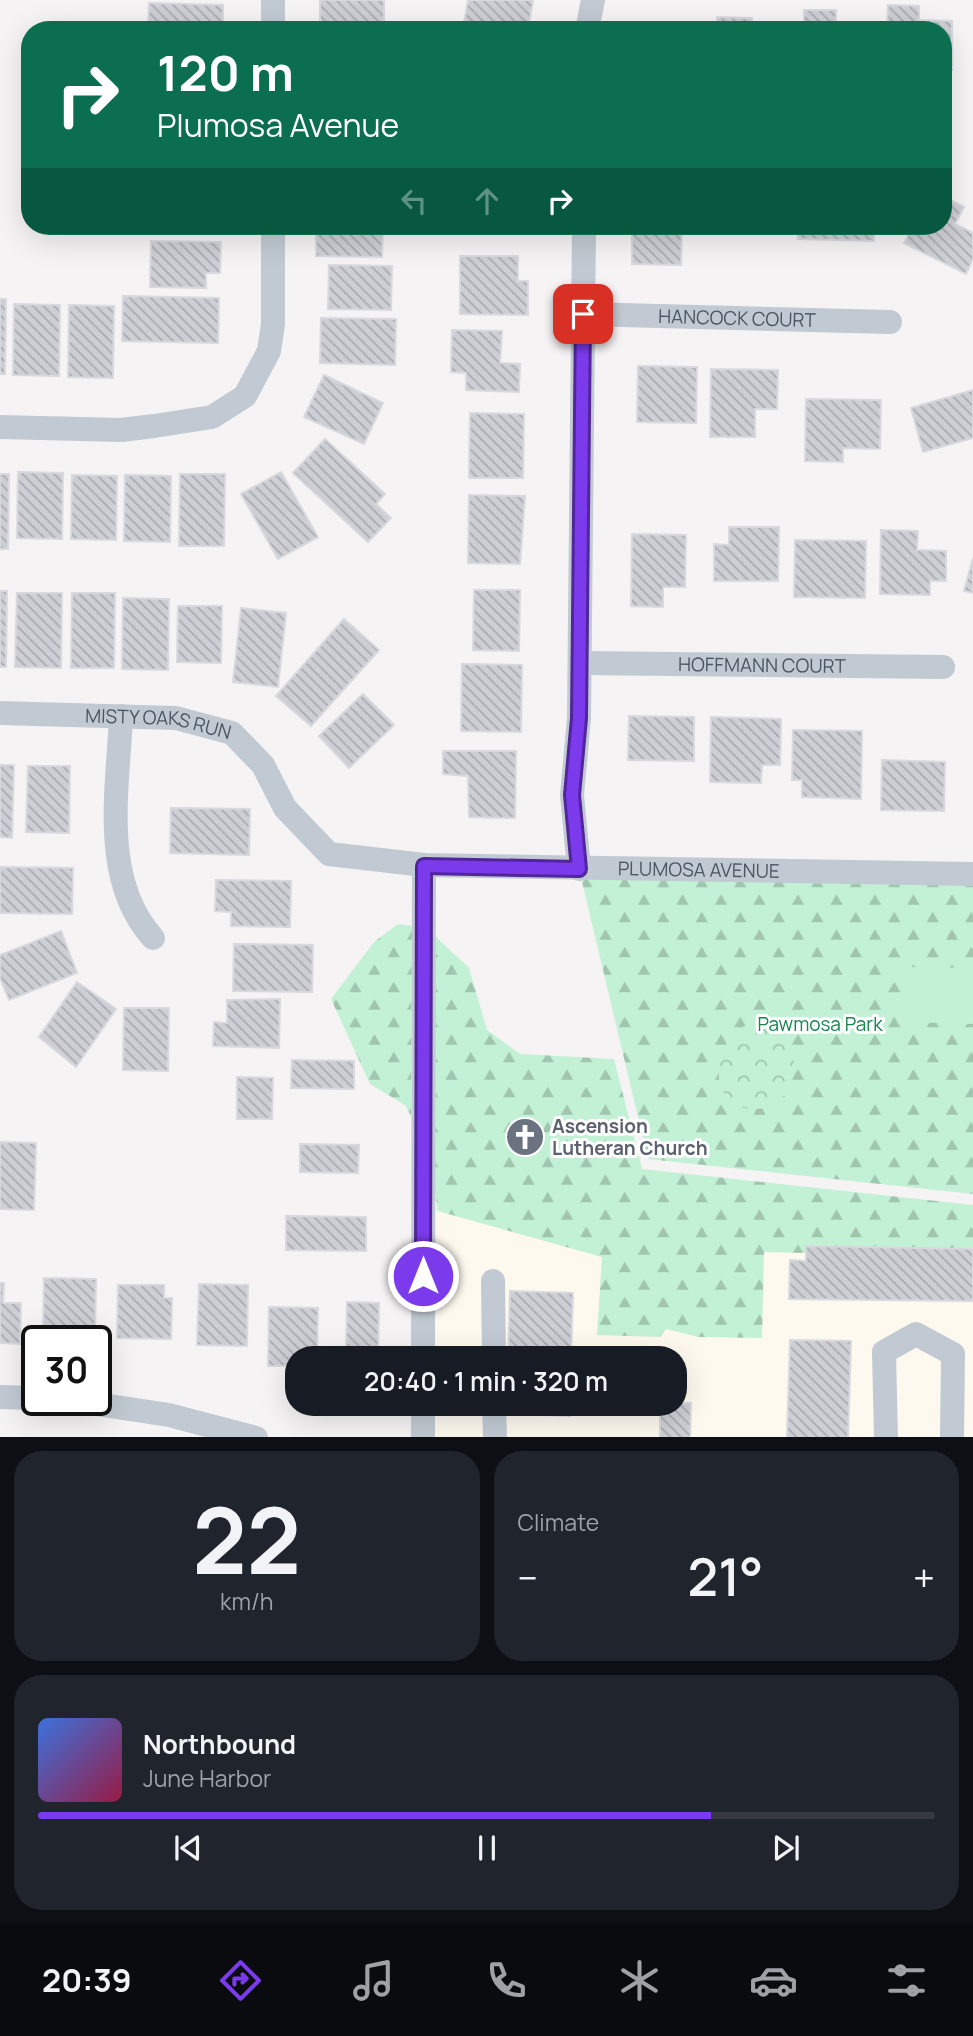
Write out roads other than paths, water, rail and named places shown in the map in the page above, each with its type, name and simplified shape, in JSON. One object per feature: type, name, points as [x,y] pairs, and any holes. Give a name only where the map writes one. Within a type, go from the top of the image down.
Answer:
[{"type":"street","points":[[273,0],[273,21]]},
{"type":"street","points":[[589,21],[593,0]]},
{"type":"street","points":[[0,428],[121,430],[154,426],[212,417],[244,396],[268,351],[271,337],[273,235]]},
{"type":"street","points":[[579,869],[572,795],[579,718],[584,235]]},
{"type":"street","name":"HANCOCK COURT","points":[[583,314],[890,321]]},
{"type":"street","name":"HOFFMANN COURT","points":[[580,663],[943,667]]},
{"type":"street","name":"MISTY OAKS RUN","points":[[0,713],[176,718],[232,733],[263,765],[285,808],[329,854],[424,866]]},
{"type":"street","points":[[121,716],[116,855],[138,921],[153,938]]},
{"type":"street","points":[[423,1346],[424,866]]},
{"type":"street","name":"PLUMOSA AVENUE","points":[[424,866],[973,874]]},
{"type":"street","points":[[493,1281],[494,1346]]},
{"type":"street","points":[[886,1437],[884,1352],[916,1334],[953,1354],[952,1437]]},
{"type":"street","points":[[0,1397],[21,1398]]},
{"type":"street","points":[[112,1406],[157,1413],[245,1436]]},
{"type":"street","points":[[423,1416],[423,1437]]},
{"type":"street","points":[[494,1416],[495,1437]]},
{"type":"place","name":"Ascension Lutheran Church","points":[[525,1137]]},
{"type":"park label","name":"Pawmosa Park","points":[[820,1024]]}]
